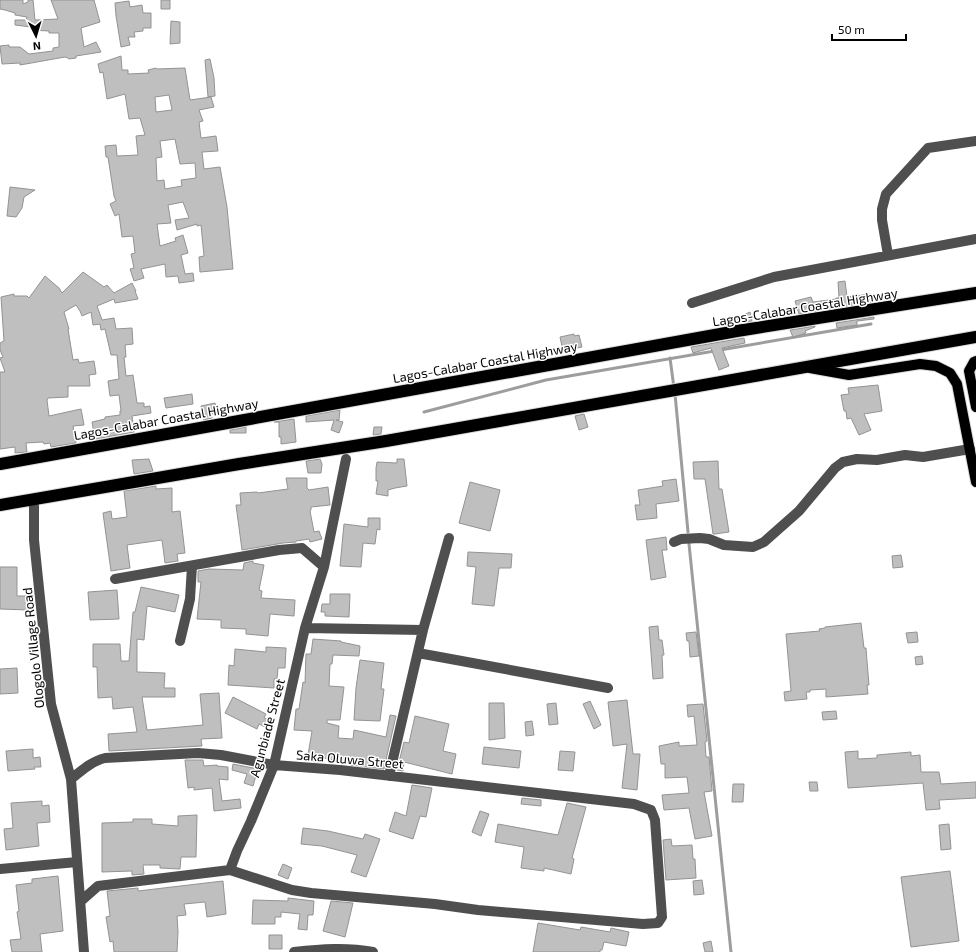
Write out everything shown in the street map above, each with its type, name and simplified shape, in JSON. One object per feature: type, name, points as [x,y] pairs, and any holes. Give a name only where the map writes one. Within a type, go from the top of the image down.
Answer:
[{"type":"highway","name":"Lagos-Calabar Coastal Highway","points":[[0,464],[737,331],[976,293]]},
{"type":"highway","points":[[0,505],[232,465],[386,441],[802,366],[976,337]]},
{"type":"main road","points":[[976,361],[974,362],[970,371],[976,407]]},
{"type":"main road","points":[[802,366],[849,375],[920,364],[936,366],[950,373],[957,384],[976,482]]},
{"type":"street","points":[[888,255],[882,220],[882,209],[886,194],[928,148],[976,141]]},
{"type":"street","points":[[692,303],[774,277],[976,239]]},
{"type":"street","points":[[674,542],[681,539],[700,538],[709,539],[724,545],[753,547],[764,542],[799,511],[834,468],[843,462],[857,459],[877,460],[905,455],[924,457],[970,449]]},
{"type":"street","name":"Agunbiade Street","points":[[230,870],[237,851],[252,821],[274,765],[305,628],[324,567],[346,459]]},
{"type":"street","name":"Ologolo Village Road","points":[[34,506],[34,540],[50,704],[71,779],[84,952]]},
{"type":"street","points":[[389,776],[418,653],[449,538]]},
{"type":"street","points":[[116,579],[279,550],[302,548],[324,567]]},
{"type":"street","points":[[180,641],[190,599],[192,566]]},
{"type":"street","points":[[305,628],[424,630]]},
{"type":"street","points":[[418,653],[608,688]]},
{"type":"street","name":"Saka Oluwa Street","points":[[71,779],[98,760],[198,753],[222,755],[274,765],[340,770],[634,804],[651,810],[655,820],[662,917],[658,923],[644,924],[478,910],[435,904],[311,893],[292,890],[230,870]]},
{"type":"street","points":[[0,869],[78,862]]},
{"type":"street","points":[[81,901],[98,886],[230,870]]},
{"type":"street","points":[[294,952],[323,948],[374,952]]},
{"type":"building","points":[[0,0],[23,0],[23,4],[28,2],[28,0],[33,0],[35,20],[58,19],[51,0],[94,0],[100,22],[81,28],[84,47],[96,42],[101,52],[76,56],[76,58],[69,59],[65,57],[20,65],[20,63],[2,64],[0,46],[9,45],[9,47],[20,47],[29,54],[53,51],[53,48],[59,47],[59,33],[31,30],[31,27],[15,25],[15,20],[26,20],[27,17],[15,15],[15,13],[0,9]]},
{"type":"building","points":[[161,0],[170,0],[170,9],[161,9]]},
{"type":"building","points":[[129,1],[130,7],[142,5],[143,13],[151,13],[151,28],[143,28],[143,31],[134,32],[135,37],[128,37],[130,45],[121,47],[115,3]]},
{"type":"building","points":[[171,21],[180,22],[180,43],[170,44]]},
{"type":"building","points":[[121,56],[122,70],[128,70],[128,74],[149,73],[148,70],[156,68],[185,68],[190,100],[211,97],[214,107],[199,110],[203,121],[199,122],[201,138],[216,136],[218,151],[202,152],[204,169],[220,167],[227,207],[233,269],[200,272],[199,257],[204,256],[201,225],[197,226],[197,224],[177,230],[175,220],[189,218],[183,202],[168,205],[171,223],[157,224],[160,246],[176,241],[175,238],[183,235],[188,253],[181,255],[185,274],[193,273],[194,281],[179,283],[178,276],[166,277],[165,264],[141,269],[144,278],[134,281],[130,269],[134,268],[131,254],[135,253],[133,236],[122,237],[119,214],[115,216],[110,204],[116,201],[105,146],[116,145],[117,156],[138,155],[136,136],[145,135],[140,118],[129,119],[125,94],[107,99],[103,72],[100,73],[98,64]],"holes":[[[169,95],[172,110],[156,112],[155,97]],[[175,139],[180,164],[195,163],[196,178],[181,180],[182,186],[165,189],[164,180],[157,181],[156,158],[162,157],[160,141]]]},
{"type":"building","points":[[210,59],[214,78],[215,96],[208,97],[205,60]]},
{"type":"building","points":[[10,187],[35,190],[24,197],[22,208],[16,217],[7,216]]},
{"type":"building","points":[[83,272],[104,287],[107,285],[114,293],[132,283],[136,291],[138,299],[115,303],[114,299],[97,306],[102,320],[114,318],[116,329],[132,328],[133,344],[125,345],[126,357],[124,357],[126,376],[133,375],[137,403],[144,403],[144,407],[150,406],[151,413],[132,416],[134,432],[95,439],[92,422],[105,419],[105,417],[120,415],[119,395],[110,396],[108,381],[119,379],[117,355],[111,355],[105,329],[101,330],[100,324],[93,325],[91,312],[82,316],[76,305],[64,312],[69,329],[73,360],[78,359],[79,363],[94,361],[96,374],[89,375],[90,386],[68,386],[68,397],[48,398],[47,400],[49,416],[81,409],[84,425],[73,426],[76,443],[51,447],[50,443],[26,443],[27,452],[15,453],[15,447],[0,449],[0,372],[5,372],[0,358],[3,357],[0,350],[0,343],[4,341],[1,297],[14,294],[14,296],[27,296],[29,298],[45,276],[59,288],[62,293]]},
{"type":"building","points":[[845,281],[847,297],[871,294],[872,302],[799,314],[795,301],[811,297],[813,302],[839,298],[838,282]]},
{"type":"building","points":[[750,312],[752,321],[739,323],[737,318]]},
{"type":"building","points":[[874,317],[874,319],[857,321],[857,325],[837,328],[836,323]]},
{"type":"building","points":[[815,326],[805,331],[806,333],[793,337],[790,330]]},
{"type":"building","points":[[574,334],[574,336],[579,335],[582,347],[563,351],[560,337]]},
{"type":"building","points":[[744,338],[745,343],[722,348],[729,366],[719,370],[711,348],[693,353],[691,347]]},
{"type":"building","points":[[878,385],[882,411],[864,414],[871,430],[859,435],[851,418],[847,419],[841,395],[849,394],[848,388]]},
{"type":"building","points":[[192,394],[193,404],[166,408],[164,398]]},
{"type":"building","points":[[215,403],[217,413],[211,414],[212,418],[204,420],[201,406]]},
{"type":"building","points":[[340,410],[339,420],[336,420],[343,422],[339,433],[331,430],[334,420],[306,422],[306,416]]},
{"type":"building","points":[[584,414],[588,427],[579,430],[575,416]]},
{"type":"building","points":[[294,419],[296,442],[281,444],[281,437],[279,437],[279,422],[274,422]]},
{"type":"building","points":[[246,427],[246,433],[230,433],[230,430]]},
{"type":"building","points":[[374,427],[382,427],[381,434],[373,435]]},
{"type":"building","points":[[149,459],[153,471],[134,474],[132,460]]},
{"type":"building","points":[[320,459],[322,464],[321,473],[308,473],[306,461]]},
{"type":"building","points":[[397,459],[404,459],[407,486],[388,490],[388,496],[376,494],[378,481],[376,481],[377,462],[397,463]]},
{"type":"building","points":[[718,461],[719,489],[722,489],[729,532],[713,534],[705,479],[694,479],[693,462]]},
{"type":"building","points":[[286,478],[307,478],[307,488],[309,490],[328,487],[330,505],[311,507],[310,511],[314,532],[319,531],[322,539],[310,542],[309,539],[242,550],[236,505],[241,505],[240,493],[258,493],[288,489]]},
{"type":"building","points":[[676,479],[679,501],[656,504],[657,518],[637,520],[635,505],[640,505],[638,490],[663,486],[662,481]]},
{"type":"building","points":[[470,482],[500,490],[490,531],[459,523]]},
{"type":"building","points":[[156,486],[156,489],[172,488],[172,512],[180,511],[185,553],[177,554],[178,561],[165,563],[162,540],[127,545],[130,568],[111,571],[103,513],[111,511],[112,519],[127,517],[124,491]]},
{"type":"building","points":[[368,518],[380,518],[380,530],[377,529],[375,544],[363,543],[361,567],[340,566],[344,524],[368,527]]},
{"type":"building","points":[[666,537],[667,550],[662,550],[666,577],[651,580],[646,540]]},
{"type":"building","points":[[468,552],[512,554],[511,568],[499,568],[494,606],[472,604],[476,567],[467,566]]},
{"type":"building","points":[[901,555],[903,567],[893,568],[892,556]]},
{"type":"building","points":[[253,561],[253,563],[264,565],[259,590],[262,591],[261,598],[295,600],[294,616],[270,614],[268,636],[246,634],[246,629],[221,628],[221,620],[197,619],[201,582],[198,582],[198,571],[209,569],[243,570],[244,563]]},
{"type":"building","points":[[0,567],[17,567],[17,596],[28,596],[28,610],[0,609]]},
{"type":"building","points":[[141,587],[179,595],[175,612],[147,606],[144,640],[137,639],[137,672],[165,673],[164,688],[175,688],[175,697],[142,697],[147,730],[203,725],[200,694],[219,693],[222,738],[201,739],[202,746],[109,751],[108,734],[137,732],[133,707],[113,709],[112,697],[98,698],[97,667],[93,667],[93,644],[120,644],[121,661],[129,661],[133,612],[135,612]]},
{"type":"building","points":[[117,590],[119,619],[90,620],[88,592]]},
{"type":"building","points":[[330,594],[350,594],[349,617],[325,616],[325,612],[321,612],[322,604],[330,604]]},
{"type":"building","points":[[861,623],[864,648],[866,648],[869,685],[867,685],[868,694],[826,697],[826,689],[810,690],[810,692],[806,692],[807,699],[785,701],[784,692],[791,691],[786,634],[820,631],[819,629],[825,627]]},
{"type":"building","points":[[658,626],[659,640],[662,640],[664,655],[662,655],[663,678],[653,679],[649,627]]},
{"type":"building","points":[[696,632],[699,656],[690,657],[689,641],[687,641],[686,633]]},
{"type":"building","points":[[917,632],[918,642],[908,643],[906,633]]},
{"type":"building","points":[[313,639],[341,641],[360,646],[359,656],[333,655],[332,664],[330,664],[329,686],[344,687],[340,720],[327,720],[327,723],[339,726],[338,738],[353,739],[354,730],[386,737],[390,715],[396,716],[384,769],[350,765],[350,763],[319,757],[319,762],[307,761],[312,731],[294,730],[296,709],[299,709],[303,682],[305,683],[306,654],[311,654]]},
{"type":"building","points":[[266,647],[286,648],[285,668],[278,668],[277,679],[274,679],[274,688],[228,685],[229,665],[234,666],[235,649],[266,652]]},
{"type":"building","points":[[922,656],[923,664],[916,665],[915,657]]},
{"type":"building","points":[[360,660],[384,663],[381,689],[384,689],[380,721],[354,720]]},
{"type":"building","points":[[17,668],[18,693],[0,694],[0,669]]},
{"type":"building","points":[[233,697],[266,714],[264,718],[269,720],[265,727],[259,724],[257,729],[225,713]]},
{"type":"building","points":[[627,700],[633,754],[640,754],[637,790],[622,788],[627,744],[613,746],[608,702]]},
{"type":"building","points":[[590,701],[601,725],[594,729],[583,704]]},
{"type":"building","points":[[489,703],[504,703],[505,738],[489,740]]},
{"type":"building","points":[[556,703],[558,724],[549,725],[547,704]]},
{"type":"building","points":[[703,704],[707,741],[705,742],[706,757],[709,757],[712,791],[704,792],[712,836],[695,839],[689,808],[664,810],[662,795],[689,793],[687,777],[665,778],[665,764],[661,764],[659,746],[679,742],[679,746],[697,745],[694,716],[688,717],[687,705]]},
{"type":"building","points":[[836,711],[837,719],[823,720],[822,712]]},
{"type":"building","points":[[415,716],[449,724],[443,751],[456,754],[452,774],[404,762],[403,771],[397,770],[404,742],[409,743]]},
{"type":"building","points":[[532,721],[534,735],[526,736],[525,722]]},
{"type":"building","points":[[484,747],[521,751],[519,768],[482,764]]},
{"type":"building","points":[[33,749],[33,758],[40,757],[41,767],[34,767],[35,769],[8,771],[6,751]]},
{"type":"building","points":[[560,751],[575,752],[573,771],[558,770]]},
{"type":"building","points":[[858,751],[858,759],[877,758],[877,755],[911,752],[911,756],[920,755],[921,772],[939,772],[941,784],[976,782],[976,798],[939,800],[940,809],[926,810],[923,783],[848,788],[845,752]]},
{"type":"building","points":[[185,760],[203,760],[204,766],[217,765],[228,767],[228,780],[219,779],[222,801],[240,799],[241,808],[214,811],[212,788],[194,790],[194,787],[188,788]]},
{"type":"building","points":[[233,764],[258,769],[253,786],[244,783],[247,774],[232,770]]},
{"type":"building","points":[[809,782],[817,782],[818,791],[810,791]]},
{"type":"building","points":[[733,784],[744,784],[743,802],[732,802]]},
{"type":"building","points":[[412,785],[432,788],[426,817],[420,816],[413,839],[389,831],[395,812],[406,816]]},
{"type":"building","points":[[522,798],[541,800],[541,806],[521,804]]},
{"type":"building","points":[[42,801],[42,806],[49,805],[50,822],[37,823],[39,846],[6,850],[4,829],[13,828],[11,803]]},
{"type":"building","points":[[567,803],[586,807],[572,858],[574,859],[571,874],[544,868],[544,871],[521,868],[524,847],[495,842],[498,824],[558,835]]},
{"type":"building","points":[[480,811],[489,814],[481,836],[472,832]]},
{"type":"building","points":[[197,815],[196,857],[181,857],[180,869],[160,868],[160,865],[143,865],[144,874],[132,875],[132,871],[102,872],[102,823],[133,822],[133,819],[152,819],[152,824],[178,826],[178,816]]},
{"type":"building","points":[[949,824],[951,849],[941,850],[939,825]]},
{"type":"building","points":[[303,828],[328,831],[363,839],[365,834],[380,839],[366,877],[351,872],[357,855],[322,846],[301,844]]},
{"type":"building","points":[[671,839],[672,846],[692,845],[693,859],[695,859],[696,878],[666,880],[663,840]]},
{"type":"building","points":[[283,864],[292,868],[288,879],[278,875]]},
{"type":"building","points":[[950,871],[959,941],[911,947],[901,877]]},
{"type":"building","points":[[58,876],[63,931],[40,934],[42,952],[12,952],[10,940],[21,939],[17,912],[19,911],[16,885],[32,883],[32,879]]},
{"type":"building","points":[[702,880],[704,894],[694,895],[693,881]]},
{"type":"building","points":[[223,881],[226,914],[207,917],[205,902],[184,904],[186,915],[177,916],[177,952],[114,952],[113,941],[110,942],[106,917],[110,916],[107,891],[138,888],[138,891]]},
{"type":"building","points":[[288,898],[314,901],[313,915],[308,915],[307,930],[298,929],[300,914],[281,912],[281,917],[275,917],[275,924],[252,924],[253,900],[288,901]]},
{"type":"building","points":[[331,901],[353,903],[345,937],[323,931]]},
{"type":"building","points":[[538,923],[580,930],[581,927],[610,932],[611,928],[629,932],[626,946],[604,942],[600,952],[533,952]]},
{"type":"building","points":[[269,935],[282,935],[282,949],[269,949]]},
{"type":"building","points":[[711,941],[713,952],[705,952],[703,943]]},
{"type":"waterway","points":[[424,412],[546,380],[871,324]]},
{"type":"waterway","points":[[670,358],[674,388]]},
{"type":"waterway","points":[[675,394],[688,532]]},
{"type":"waterway","points":[[689,544],[731,952]]}]
